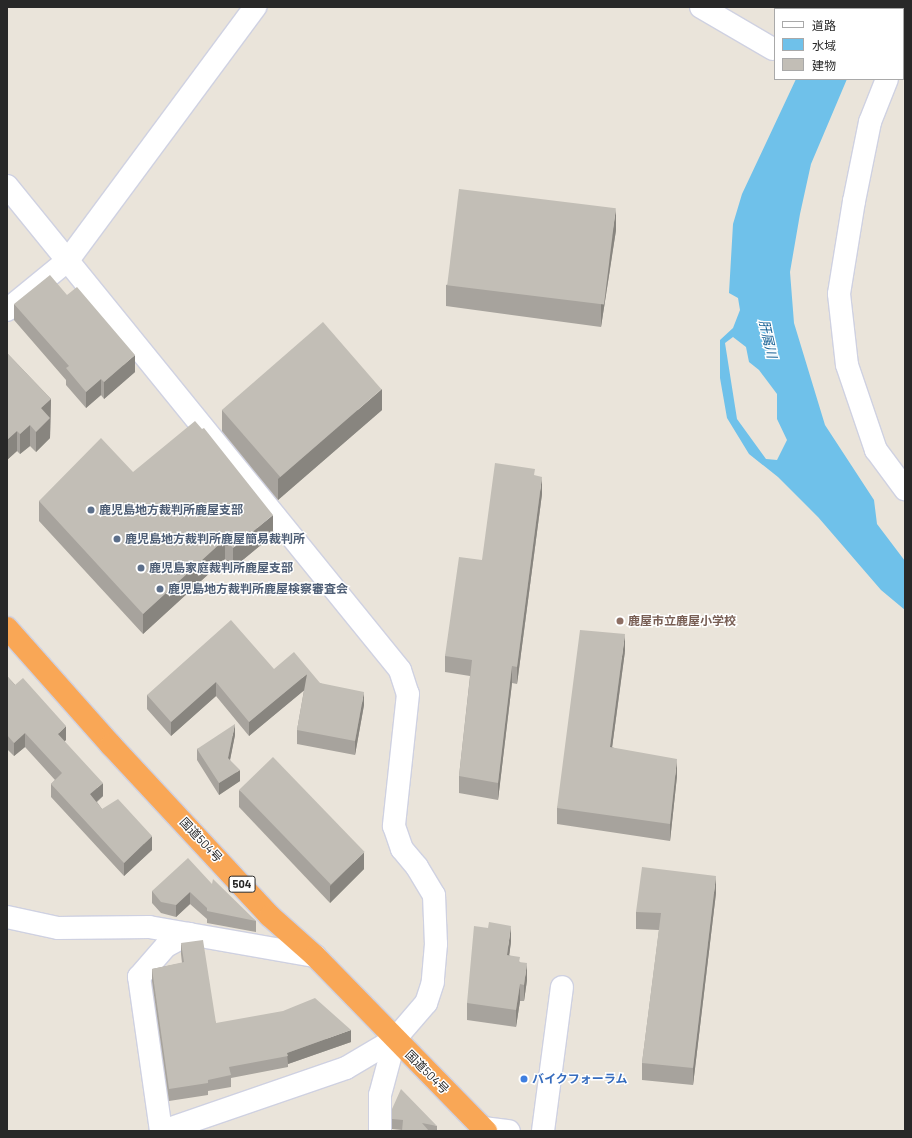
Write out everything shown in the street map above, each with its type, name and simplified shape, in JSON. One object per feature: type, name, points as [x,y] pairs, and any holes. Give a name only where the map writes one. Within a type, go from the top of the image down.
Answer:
[{"type":"highway","name":"国道504号","points":[[7,628],[111,746],[270,916],[315,956],[485,1130]]},
{"type":"street","points":[[7,310],[68,260],[255,7]]},
{"type":"street","points":[[701,7],[773,49]]},
{"type":"street","points":[[887,80],[870,122],[854,201],[839,294],[849,372],[876,450],[905,490]]},
{"type":"street","points":[[7,186],[400,670],[408,694],[394,826],[402,849],[418,867],[434,894],[436,944],[433,982],[426,1003],[395,1039],[346,1068],[162,1131],[139,977],[166,946],[189,934]]},
{"type":"street","points":[[7,917],[58,928],[149,927],[315,956]]},
{"type":"street","points":[[543,1131],[562,987]]},
{"type":"street","points":[[380,1131],[380,1094],[395,1039]]},
{"type":"street","points":[[485,1130],[510,1131]]},
{"type":"water","name":"肝属川","points":[[796,80],[847,80],[811,164],[800,214],[790,272],[794,323],[825,425],[874,500],[877,524],[905,561],[905,610],[881,590],[818,517],[778,477],[749,454],[727,418],[720,378],[720,340],[733,328],[740,310],[738,298],[729,293],[733,224],[742,194]],"holes":[[[733,337],[746,347],[749,362],[759,370],[777,394],[777,419],[787,440],[777,460],[766,459],[737,419],[725,343]]]},
{"type":"building","points":[[459,189],[616,208],[604,305],[447,285]]},
{"type":"building","points":[[50,275],[67,295],[77,287],[135,355],[104,382],[101,379],[86,392],[66,368],[69,366],[14,304]]},
{"type":"building","points":[[323,322],[381,389],[280,477],[222,410]]},
{"type":"building","points":[[7,353],[51,399],[41,408],[50,418],[36,432],[30,425],[20,434],[17,431],[7,440]]},
{"type":"building","points":[[195,421],[202,429],[204,428],[273,515],[233,548],[225,539],[143,614],[39,501],[101,438],[133,472]]},
{"type":"building","points":[[495,463],[535,469],[534,475],[542,477],[517,667],[512,666],[498,783],[459,776],[472,660],[445,656],[459,557],[482,560]]},
{"type":"building","points":[[231,620],[274,669],[294,652],[320,683],[364,692],[355,741],[297,730],[307,674],[249,722],[216,682],[171,722],[147,695]]},
{"type":"building","points":[[580,630],[625,634],[610,747],[677,759],[670,824],[557,808]]},
{"type":"building","points":[[7,676],[15,685],[23,678],[66,726],[58,734],[103,783],[90,794],[102,809],[118,799],[152,836],[124,863],[51,784],[62,773],[25,733],[14,743],[7,735]]},
{"type":"building","points":[[235,724],[228,758],[240,770],[219,783],[197,749]]},
{"type":"building","points":[[273,757],[365,852],[331,885],[239,790]]},
{"type":"building","points":[[188,858],[212,884],[213,879],[256,921],[207,911],[207,908],[190,892],[176,905],[161,902],[152,891]]},
{"type":"building","points":[[642,867],[716,876],[693,1068],[642,1063],[661,913],[636,912]]},
{"type":"building","points":[[489,922],[511,926],[507,955],[520,957],[519,962],[527,963],[524,985],[520,984],[516,1010],[467,1003],[474,926],[488,928]]},
{"type":"building","points":[[203,940],[216,1023],[283,1011],[315,998],[351,1030],[287,1053],[288,1056],[229,1067],[231,1075],[208,1080],[208,1083],[169,1089],[152,969],[184,962],[181,943]]},
{"type":"building","points":[[401,1089],[437,1126],[422,1123],[429,1131],[402,1131],[403,1120],[392,1119],[392,1109]]},
{"type":"place","name":"鹿児島地方裁判所鹿屋支部","points":[[91,510]]},
{"type":"place","name":"鹿児島地方裁判所鹿屋簡易裁判所","points":[[117,539]]},
{"type":"place","name":"鹿児島家庭裁判所鹿屋支部","points":[[141,568]]},
{"type":"place","name":"鹿児島地方裁判所鹿屋検察審査会","points":[[160,589]]},
{"type":"place","name":"鹿屋市立鹿屋小学校","points":[[620,621]]},
{"type":"place","name":"バイクフォーラム","points":[[524,1079]]}]
